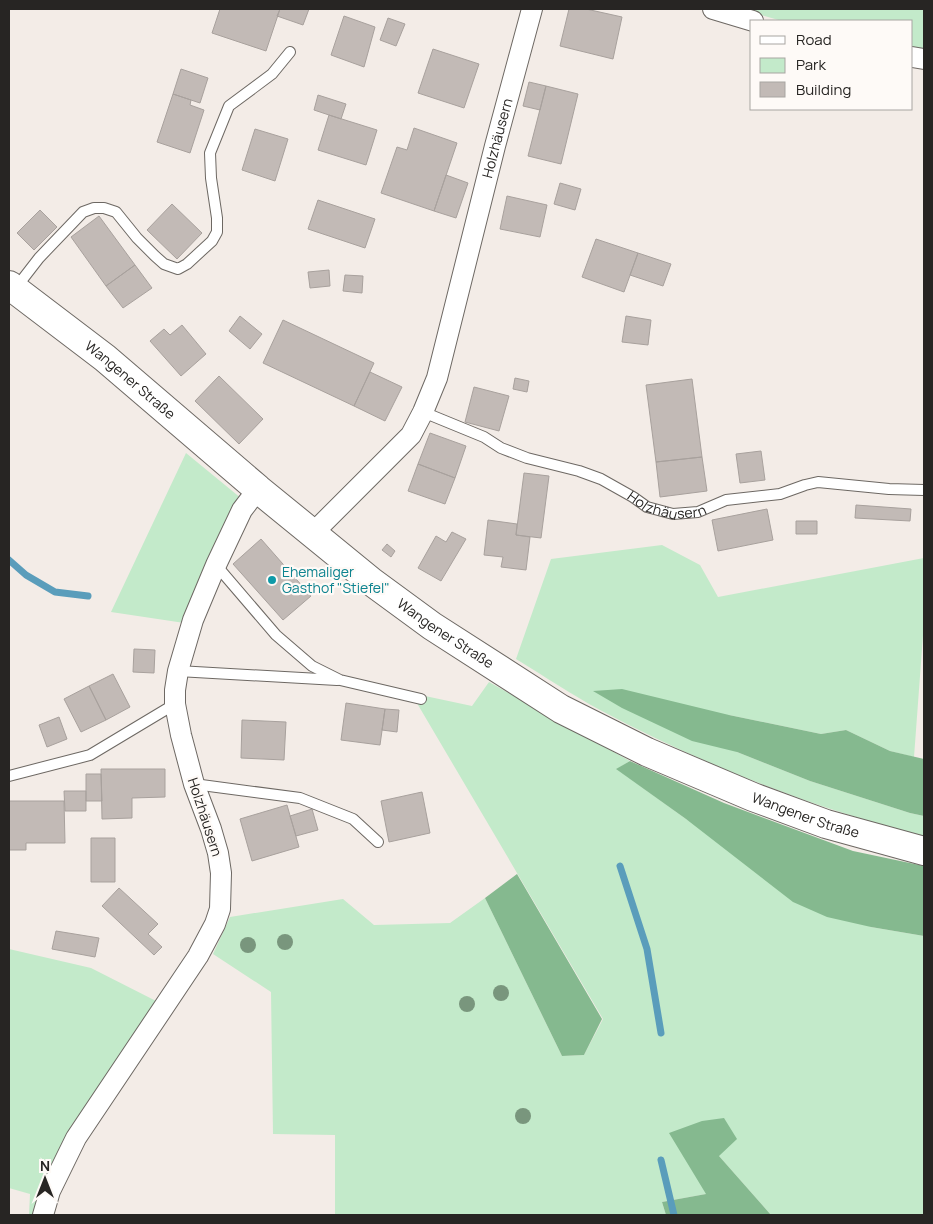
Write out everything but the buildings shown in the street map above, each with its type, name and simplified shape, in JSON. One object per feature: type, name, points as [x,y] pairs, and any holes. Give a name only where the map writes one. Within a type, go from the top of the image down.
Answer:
[{"type":"main road","name":"Wangener Straße","points":[[12,287],[105,358],[258,490],[372,582],[432,626],[560,709],[647,752],[753,797],[826,824],[924,851]]},
{"type":"street","name":"Holzhäusern","points":[[312,534],[411,435],[423,412],[437,378],[490,165],[532,9]]},
{"type":"street","points":[[713,9],[750,20]]},
{"type":"street","name":"Holzhäusern","points":[[43,1215],[50,1191],[76,1138],[198,956],[215,924],[220,909],[221,873],[218,853],[194,784],[181,735],[175,704],[175,690],[178,671],[193,620],[242,510],[258,490]]},
{"type":"lane","points":[[12,287],[83,212],[94,208],[104,208],[116,212],[136,238],[164,264],[178,269],[187,264],[212,240],[217,232],[217,218],[210,178],[210,153],[229,106],[272,74],[290,52]]},
{"type":"lane","name":"Holzhäusern","points":[[423,412],[484,437],[501,448],[527,458],[601,479],[647,506],[674,514],[698,512],[726,500],[780,494],[818,482],[888,489],[924,490]]},
{"type":"lane","points":[[216,565],[276,635],[312,666],[340,680]]},
{"type":"lane","points":[[178,671],[340,680],[420,700]]},
{"type":"lane","points":[[9,776],[90,755],[175,704]]},
{"type":"lane","points":[[194,784],[300,798],[354,819],[378,842]]},
{"type":"green space","points":[[748,9],[924,9],[924,52],[913,50],[913,20],[778,20],[747,11]]},
{"type":"green space","points":[[186,453],[253,508],[191,624],[111,612]]},
{"type":"green space","points":[[662,545],[700,565],[718,597],[924,558],[924,622],[914,757],[890,751],[846,730],[821,734],[729,715],[737,752],[810,781],[924,816],[924,836],[878,824],[809,802],[705,761],[652,737],[600,710],[516,659],[551,559]]},
{"type":"green space","points":[[489,682],[630,761],[617,769],[686,819],[871,927],[924,936],[924,1215],[771,1215],[719,1156],[723,1118],[706,1194],[662,1202],[666,1215],[335,1215],[335,1135],[273,1134],[271,992],[213,954],[230,917],[343,899],[374,925],[450,923],[485,898],[562,1056],[584,1055],[603,1019],[411,693],[472,706]]},
{"type":"green space","points":[[622,689],[729,715],[821,734],[846,730],[890,751],[924,759],[924,816],[810,781],[737,752],[692,741],[622,708],[593,691]]},
{"type":"green space","points":[[630,761],[724,803],[853,851],[924,866],[924,936],[827,917],[793,902],[686,819],[616,769]]},
{"type":"green space","points":[[517,874],[602,1019],[584,1055],[562,1056],[485,898]]},
{"type":"green space","points":[[9,949],[91,968],[160,1003],[71,1126],[41,1192],[35,1215],[29,1215],[30,1194],[9,1188]]},
{"type":"green space","points":[[724,1118],[737,1139],[719,1156],[771,1215],[666,1215],[662,1202],[706,1194],[669,1133],[702,1121]]},
{"type":"waterway","points":[[9,560],[26,575],[55,592],[88,596]]},
{"type":"waterway","points":[[620,866],[647,949],[661,1033]]},
{"type":"waterway","points":[[661,1160],[674,1215]]},
{"type":"place","name":"Ehemaliger Gasthof \"Stiefel\"","points":[[272,580]]}]
